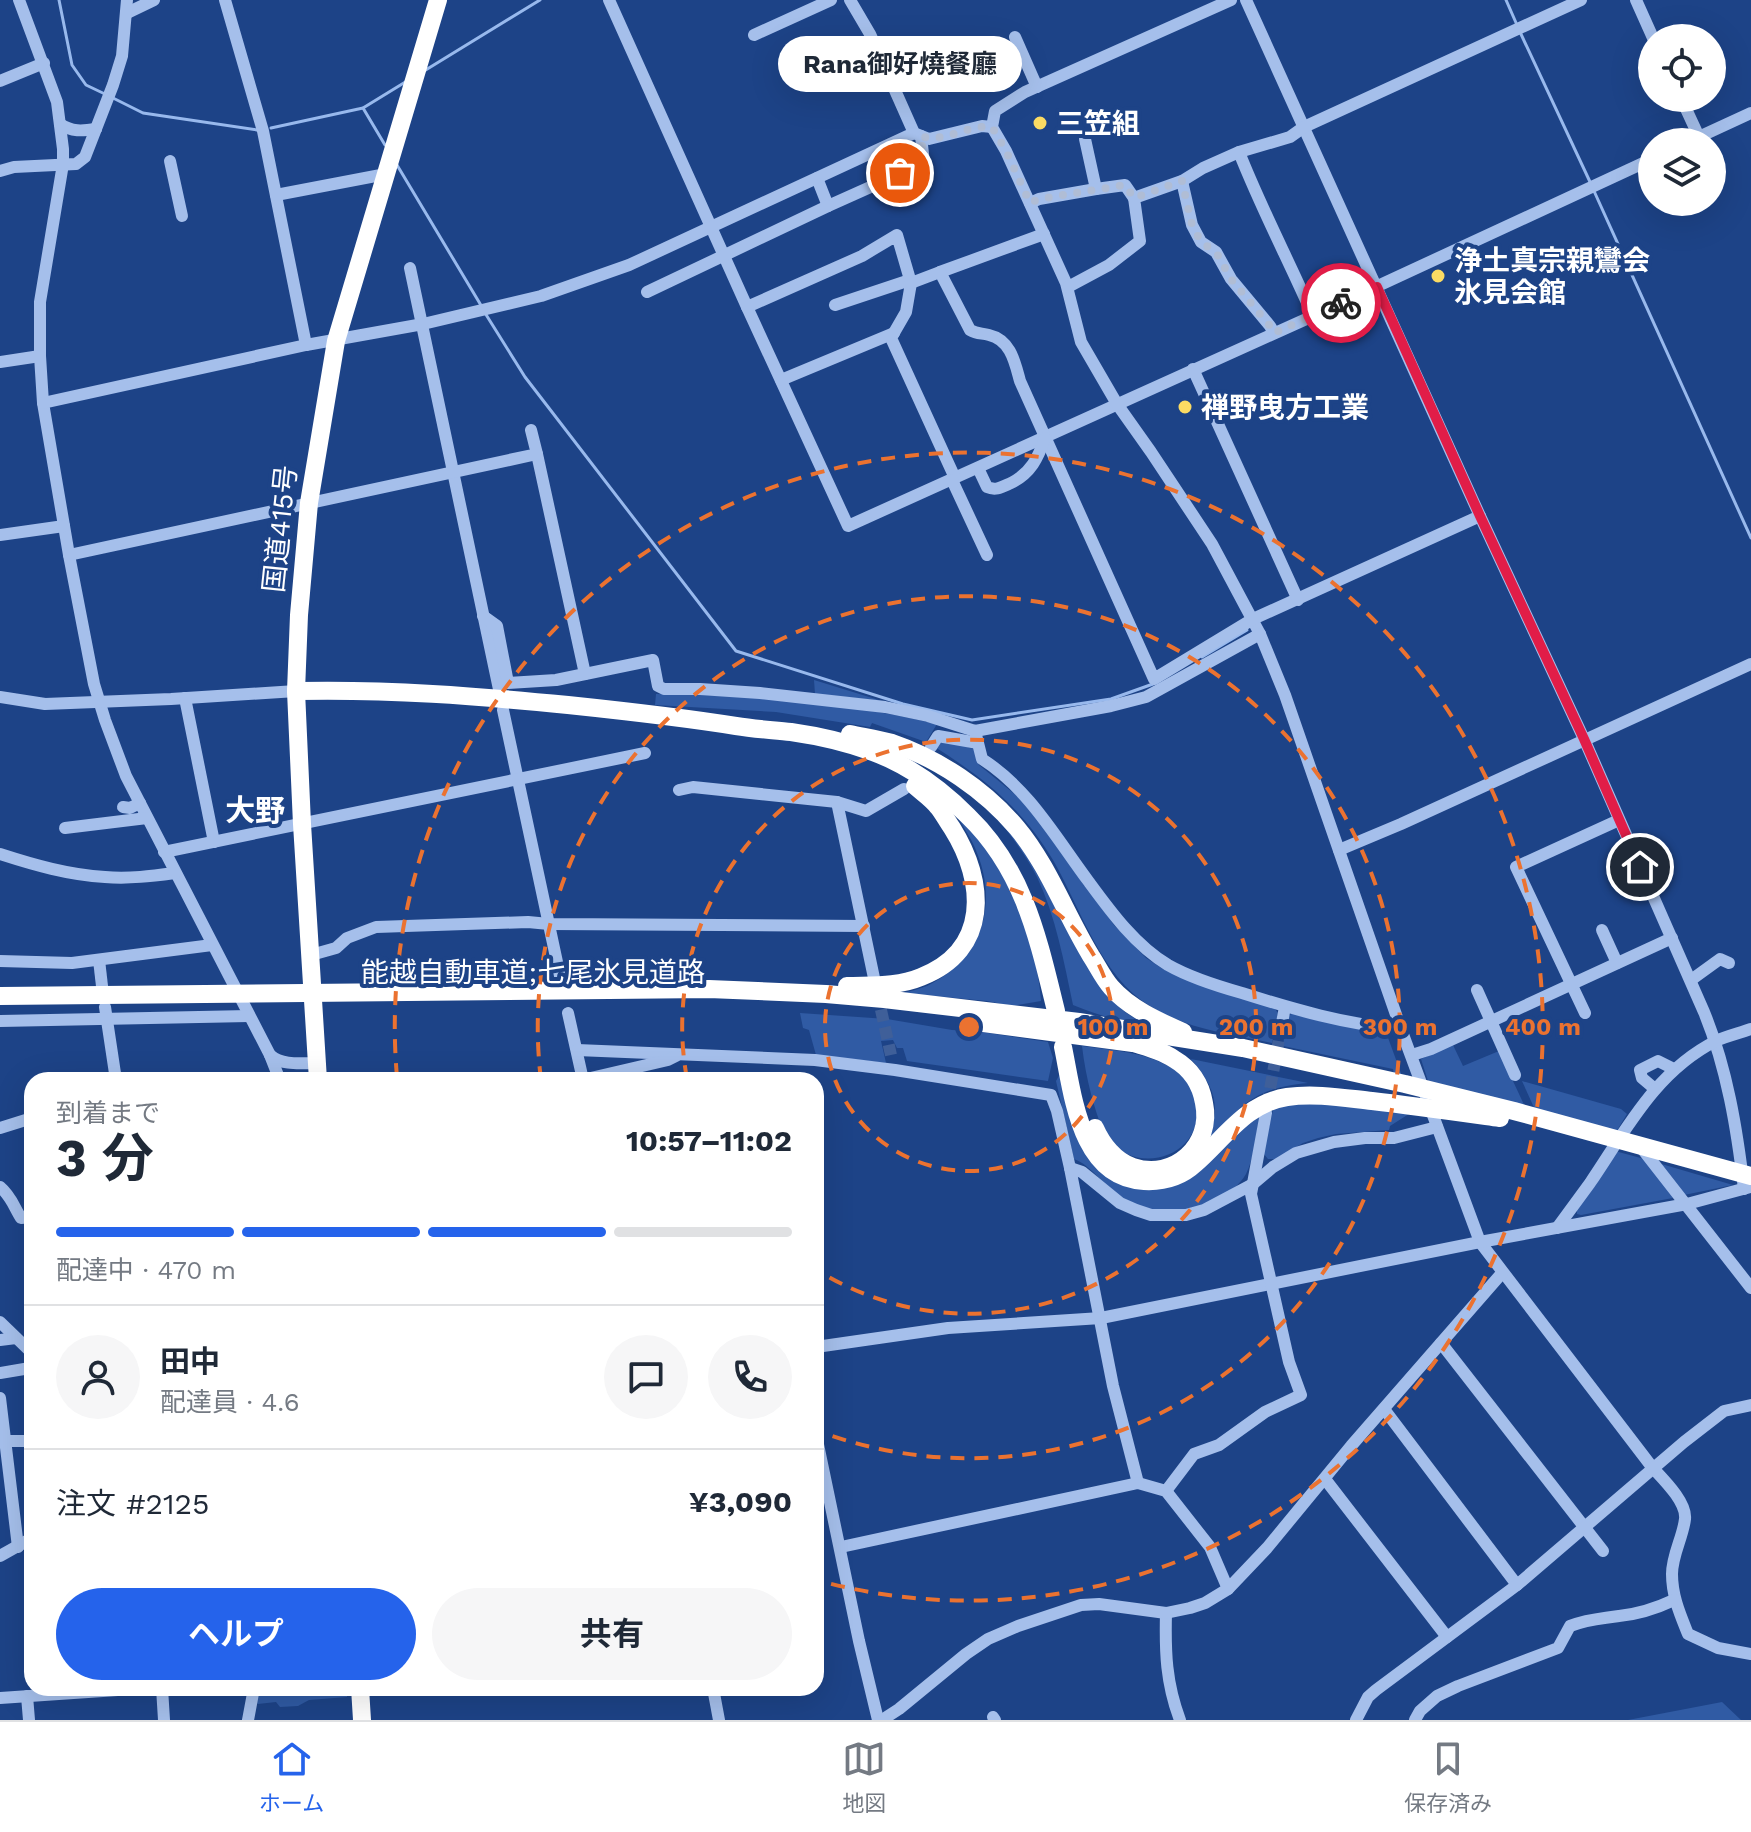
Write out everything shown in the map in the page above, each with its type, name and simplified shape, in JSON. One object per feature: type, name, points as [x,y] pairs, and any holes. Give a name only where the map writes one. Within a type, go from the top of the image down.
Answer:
[{"type":"highway","name":"国道415号","points":[[318,1072],[296,691],[309,503],[336,341],[438,0]]},
{"type":"highway","points":[[296,691],[371,690],[470,696],[675,716],[743,727],[891,743],[929,759],[973,787],[1017,828],[1037,857],[1110,987],[1157,1021],[1186,1034],[1405,1095],[1560,1131],[1749,1184]]},
{"type":"highway","points":[[709,989],[884,986],[900,983],[936,971],[961,948],[972,932],[977,896],[973,873],[962,844],[938,807],[912,783],[843,737]]},
{"type":"highway","points":[[843,737],[906,768],[938,789],[987,837],[1021,891],[1037,933],[1090,1116],[1104,1145],[1119,1160],[1133,1167],[1150,1170],[1169,1167],[1188,1156],[1200,1142],[1207,1116],[1201,1089],[1187,1068],[1173,1058],[1134,1043]]},
{"type":"highway","name":"能越自動車道;七尾氷見道路","points":[[0,1003],[709,989],[884,999],[1064,1029]]},
{"type":"highway","name":"能越自動車道;七尾氷見道路","points":[[0,996],[754,1000],[1064,1029]]},
{"type":"highway","points":[[1064,1029],[1193,1051],[1626,1140],[1749,1184]]},
{"type":"highway","points":[[1064,1029],[1243,1048]]},
{"type":"highway","points":[[1064,1029],[1078,1117],[1090,1146],[1102,1162],[1134,1181],[1155,1182],[1180,1175],[1193,1167],[1240,1120],[1261,1104],[1285,1097],[1405,1095]]},
{"type":"highway","points":[[360,1696],[362,1720]]},
{"type":"street","points":[[19,0],[57,102],[60,124],[63,164],[40,302],[43,403],[98,701],[126,776],[277,1072]]},
{"type":"street","points":[[0,171],[14,167],[76,164],[85,157],[122,56],[127,6],[154,0]]},
{"type":"street","points":[[225,0],[263,131],[306,345]]},
{"type":"street","points":[[609,0],[848,526],[1638,166]]},
{"type":"street","points":[[754,35],[831,0]]},
{"type":"street","points":[[647,292],[924,163],[918,135],[870,34],[850,0]]},
{"type":"street","points":[[1231,0],[1025,92],[995,111],[992,127],[1068,287],[1081,342],[1117,404],[1212,544],[1260,634],[1285,695],[1401,1029],[1480,1242],[1652,1467],[1673,1489],[1686,1516],[1672,1571],[1674,1600],[1688,1634],[1718,1648],[1751,1654]]},
{"type":"street","points":[[824,1346],[948,1328],[1101,1318],[1687,1204],[1749,1184],[1745,1141],[1716,1041],[1691,980],[1246,0]]},
{"type":"street","points":[[1134,198],[1182,181],[1239,152],[1290,137],[1304,127],[1581,0]]},
{"type":"street","points":[[1636,0],[1647,24]]},
{"type":"street","points":[[1015,37],[1037,87]]},
{"type":"street","points":[[0,81],[44,63]]},
{"type":"street","points":[[1718,128],[1751,113]]},
{"type":"street","points":[[60,124],[79,131],[96,129]]},
{"type":"street","points":[[43,403],[306,345],[423,324],[541,296],[633,264],[817,178],[918,135],[929,139],[982,126],[992,127]]},
{"type":"street","points":[[1085,139],[1096,189]]},
{"type":"street","points":[[1239,152],[1313,316]]},
{"type":"street","points":[[170,161],[182,216]]},
{"type":"street","points":[[276,195],[386,174]]},
{"type":"street","points":[[817,178],[828,206]]},
{"type":"street","points":[[1182,181],[1192,225],[1201,242],[1216,252],[1231,279],[1274,333]]},
{"type":"street","points":[[1030,203],[1125,185],[1134,198],[1140,241],[1109,265],[1068,287]]},
{"type":"street","points":[[835,305],[940,272],[1044,234]]},
{"type":"street","points":[[747,307],[862,256],[897,235],[911,281],[906,312],[891,338],[987,555]]},
{"type":"street","points":[[410,268],[500,694]]},
{"type":"street","points":[[940,272],[970,330],[978,335],[991,335],[1009,347],[1020,381],[1154,679],[1253,619],[1480,516]]},
{"type":"street","points":[[781,380],[894,333]]},
{"type":"street","points":[[0,362],[40,356]]},
{"type":"street","points":[[1193,369],[1298,600]]},
{"type":"street","points":[[531,430],[585,674]]},
{"type":"street","points":[[978,468],[987,487],[994,490],[1001,488],[1031,469],[1045,438]]},
{"type":"street","points":[[69,555],[537,454]]},
{"type":"street","points":[[0,535],[64,526]]},
{"type":"street","points":[[483,616],[497,626],[508,683],[556,680],[653,660],[658,686],[664,689],[760,693],[885,707],[928,716],[976,737]]},
{"type":"street","points":[[931,747],[938,736],[976,737],[1146,697],[1260,634]]},
{"type":"street","points":[[1339,850],[1751,664]]},
{"type":"street","points":[[0,697],[45,704],[296,691]]},
{"type":"street","points":[[185,698],[214,842]]},
{"type":"street","points":[[503,710],[560,976]]},
{"type":"street","points":[[976,737],[982,759],[999,770],[1035,806],[1128,933],[1167,964],[1207,982],[1285,1007],[1401,1029]]},
{"type":"street","points":[[164,852],[645,753]]},
{"type":"street","points":[[679,790],[693,787],[837,802],[866,811],[904,789]]},
{"type":"street","points":[[837,802],[874,978]]},
{"type":"street","points":[[123,807],[130,808],[140,803]]},
{"type":"street","points":[[65,828],[147,818]]},
{"type":"street","points":[[1585,1013],[1516,867],[1619,820]]},
{"type":"street","points":[[0,854],[66,872],[104,877],[175,873]]},
{"type":"street","points":[[311,955],[336,948],[347,938],[376,927],[528,922],[864,926]]},
{"type":"street","points":[[1602,930],[1617,963]]},
{"type":"street","points":[[1412,1055],[1672,938]]},
{"type":"street","points":[[0,961],[72,963],[212,945]]},
{"type":"street","points":[[1691,980],[1720,959],[1729,963]]},
{"type":"street","points":[[99,960],[102,986]]},
{"type":"street","points":[[1477,990],[1515,1075]]},
{"type":"street","points":[[1281,1028],[1285,1007]]},
{"type":"street","points":[[0,1021],[106,1013],[249,1016]]},
{"type":"street","points":[[106,1013],[115,1072]]},
{"type":"street","points":[[568,1013],[581,1072]]},
{"type":"street","points":[[1557,1228],[1635,1114],[1674,1069],[1716,1041],[1751,1029]]},
{"type":"street","points":[[577,1050],[815,1060],[1051,1095],[1070,1168],[1113,1386],[1138,1483]]},
{"type":"street","points":[[617,1072],[668,1060],[678,1054]]},
{"type":"street","points":[[270,1055],[276,1060],[318,1072]]},
{"type":"street","points":[[891,1055],[895,1070]]},
{"type":"street","points":[[1655,1089],[1642,1078],[1640,1070],[1658,1061],[1674,1069]]},
{"type":"street","points":[[1624,1105],[1635,1114]]},
{"type":"street","points":[[1166,1491],[1194,1454],[1219,1445],[1265,1412],[1301,1395],[1289,1362],[1251,1194],[1266,1113]]},
{"type":"street","points":[[0,1128],[24,1120]]},
{"type":"street","points":[[1070,1168],[1082,1172],[1120,1203],[1151,1215],[1186,1215],[1204,1210],[1253,1184],[1296,1153],[1334,1142],[1394,1138],[1437,1127]]},
{"type":"street","points":[[1626,1127],[1751,1288]]},
{"type":"street","points":[[0,1187],[21,1218],[24,1218]]},
{"type":"street","points":[[824,1471],[859,1641],[880,1720],[899,1709],[988,1639],[1018,1626],[1081,1605],[1099,1604],[1166,1613],[1205,1603],[1228,1589],[1267,1548],[1502,1273]]},
{"type":"street","points":[[0,1322],[24,1346]]},
{"type":"street","points":[[0,1340],[16,1338]]},
{"type":"street","points":[[1441,1343],[1603,1551]]},
{"type":"street","points":[[0,1373],[24,1369]]},
{"type":"street","points":[[0,1398],[2,1441],[18,1547]]},
{"type":"street","points":[[1356,1720],[1368,1697],[1376,1690],[1517,1585],[1652,1467],[1724,1411],[1751,1405]]},
{"type":"street","points":[[1384,1409],[1517,1585]]},
{"type":"street","points":[[2,1441],[24,1441]]},
{"type":"street","points":[[1325,1479],[1447,1637]]},
{"type":"street","points":[[841,1547],[1138,1483],[1166,1491],[1210,1547],[1228,1589]]},
{"type":"street","points":[[0,1556],[24,1543]]},
{"type":"street","points":[[1415,1720],[1437,1696],[1558,1648],[1570,1626],[1590,1619],[1654,1609],[1674,1600]]},
{"type":"street","points":[[1166,1613],[1165,1652],[1172,1697],[1180,1720]]},
{"type":"street","points":[[0,1698],[27,1696],[29,1720]]},
{"type":"street","points":[[162,1696],[164,1720]]},
{"type":"street","points":[[248,1720],[252,1696]]},
{"type":"street","points":[[714,1696],[719,1720]]},
{"type":"shaded area","points":[[814,680],[882,701],[815,694]]},
{"type":"shaded area","points":[[656,694],[797,701],[868,710],[937,724],[926,742],[872,723],[870,727],[776,712],[655,705]]},
{"type":"shaded area","points":[[941,739],[974,749],[979,765],[1034,814],[1114,925],[1146,958],[1163,969],[1273,1006],[1278,1013],[1272,1043],[1178,1020],[1150,1006],[1133,993],[1118,978],[1093,940],[1053,860],[1029,825],[1001,796],[935,747]]},
{"type":"shaded area","points":[[991,809],[1016,838],[1103,987],[1125,1012],[1146,1026],[1073,1005],[1059,940],[1044,892],[1027,859]]},
{"type":"shaded area","points":[[959,819],[988,851],[1017,903],[1036,963],[1041,1001],[1012,1006],[903,993],[927,986],[945,975],[972,947],[980,930],[986,893],[983,873],[975,849]]},
{"type":"shaded area","points":[[1294,1012],[1387,1035],[1402,1076],[1394,1074],[1393,1069],[1283,1046],[1287,1017]]},
{"type":"shaded area","points":[[800,1013],[887,1019],[1048,1042],[1053,1058],[1048,1081],[907,1061],[903,1048],[897,1048],[893,1040],[881,1041],[886,1063],[816,1055],[809,1030],[803,1028]]},
{"type":"shaded area","points":[[1453,1045],[1463,1066],[1499,1051],[1526,1109],[1429,1084],[1421,1059]]},
{"type":"shaded area","points":[[1082,1046],[1140,1055],[1172,1068],[1180,1075],[1195,1097],[1196,1121],[1191,1136],[1180,1148],[1166,1156],[1150,1159],[1118,1149],[1106,1135],[1097,1115]]},
{"type":"shaded area","points":[[1191,1059],[1308,1083],[1261,1094],[1239,1109],[1206,1144],[1214,1120],[1214,1099],[1206,1079]]},
{"type":"shaded area","points":[[1060,1074],[1123,1184],[1260,1113],[1246,1174],[1228,1193],[1186,1209],[1145,1209],[1122,1198],[1074,1159],[1056,1081]]},
{"type":"shaded area","points":[[1522,1081],[1621,1109],[1627,1114],[1616,1132],[1536,1112]]},
{"type":"shaded area","points":[[1290,1101],[1412,1112],[1390,1126],[1389,1130],[1318,1138],[1276,1159],[1268,1159],[1263,1153],[1274,1106]]},
{"type":"shaded area","points":[[1615,1151],[1648,1160],[1673,1198],[1577,1214]]},
{"type":"shaded area","points":[[1658,1163],[1733,1185],[1684,1195]]},
{"type":"shaded area","points":[[255,1696],[347,1696],[280,1707],[276,1702],[258,1704]]},
{"type":"shaded area","points":[[1722,1702],[1741,1720],[1628,1720]]},
{"type":"waterway","points":[[59,0],[72,65],[86,85],[107,95]]},
{"type":"waterway","points":[[424,71],[540,0]]},
{"type":"waterway","points":[[1506,0],[1517,25]]},
{"type":"waterway","points":[[1520,32],[1591,184]]},
{"type":"waterway","points":[[271,128],[363,108],[407,81]]},
{"type":"waterway","points":[[113,98],[143,113],[257,130]]},
{"type":"waterway","points":[[363,108],[385,145]]},
{"type":"waterway","points":[[397,165],[482,307]]},
{"type":"waterway","points":[[1594,191],[1751,538]]},
{"type":"waterway","points":[[485,313],[525,377],[736,651],[903,704],[972,720],[1111,699],[1153,684]]},
{"type":"waterway","points":[[1202,657],[1247,630]]},
{"type":"tunnel","points":[[877,992],[891,1055]]},
{"type":"tunnel","points":[[1267,1106],[1281,1028]]},
{"type":"way so far","points":[[900,173],[924,163],[921,136],[929,139],[982,126],[992,127],[1030,203],[1125,185],[1134,198],[1182,181],[1192,225],[1201,242],[1216,252],[1231,279],[1274,333],[1341,303]]},
{"type":"place","name":"三笠組","points":[[1040,123]]},
{"type":"place","name":"Rana御好燒餐廳","points":[[900,173]]},
{"type":"place","name":"浄土真宗親鸞会 氷見会館","points":[[1438,276]]},
{"type":"place","name":"禅野曳方工業","points":[[1185,407]]},
{"type":"district","name":"大野","points":[[255,810]]},
{"type":"route","points":[[1341,303],[1377,287],[1640,867]]}]
